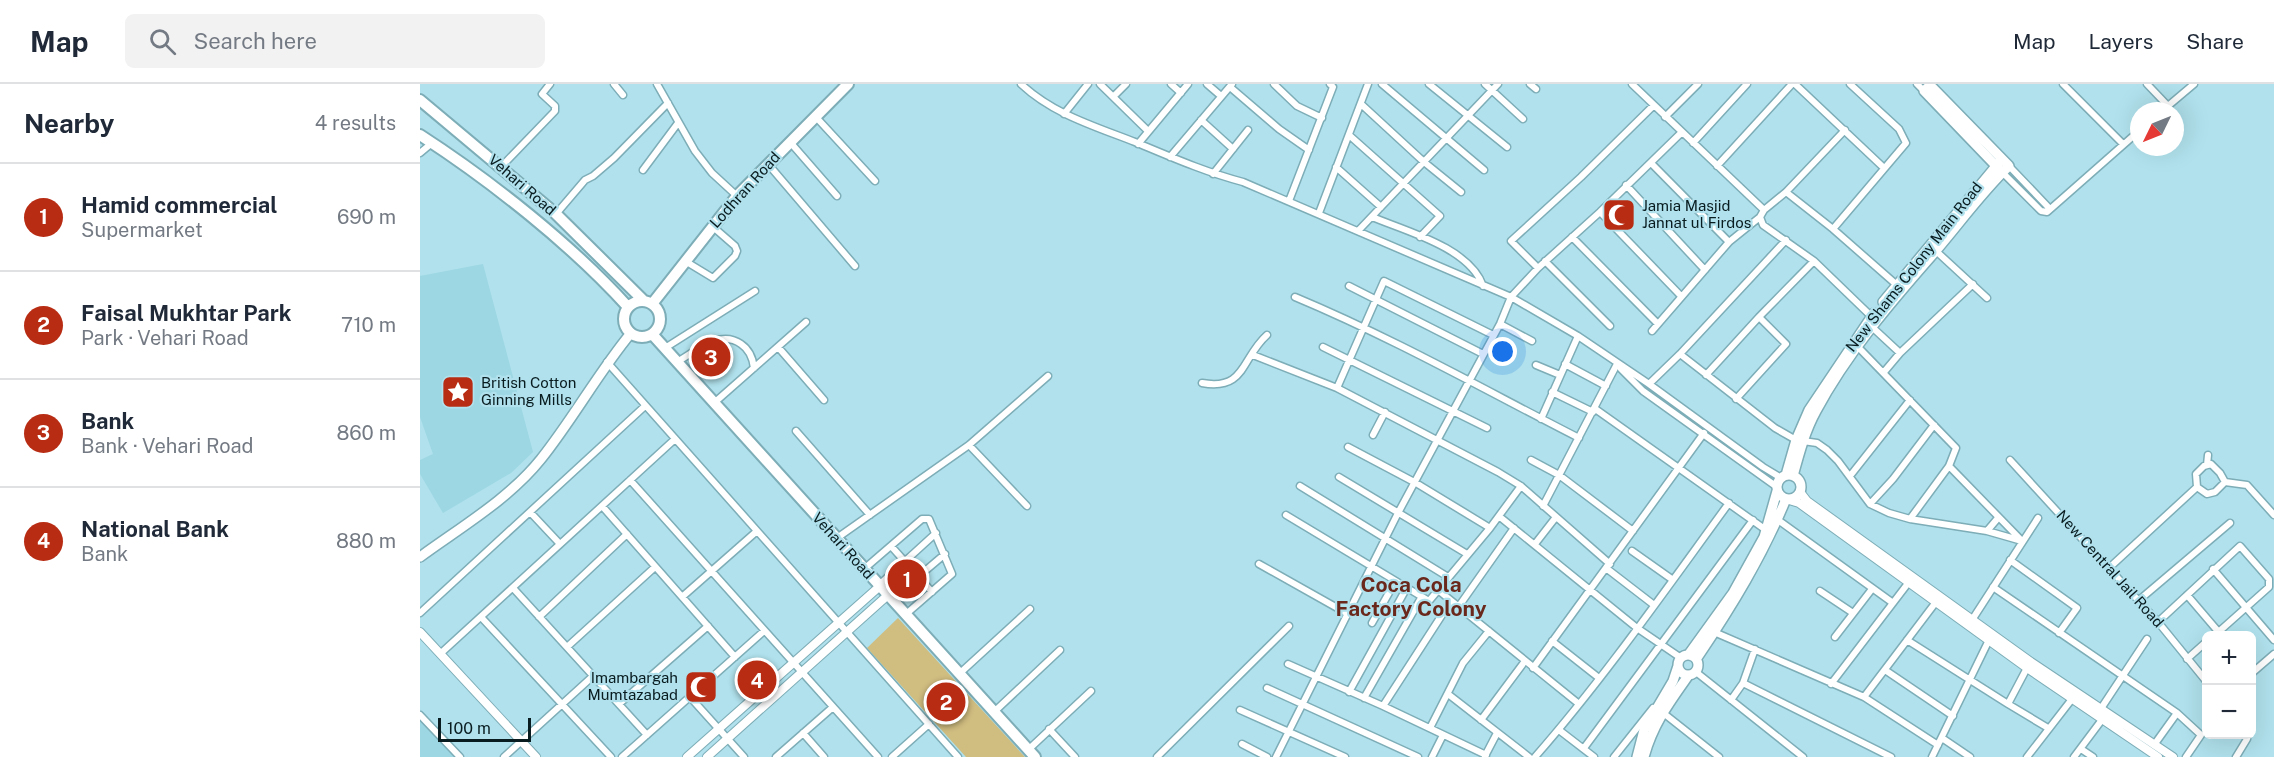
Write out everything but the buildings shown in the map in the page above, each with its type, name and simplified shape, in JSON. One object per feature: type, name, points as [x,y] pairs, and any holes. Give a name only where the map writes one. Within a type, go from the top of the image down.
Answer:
[{"type":"main road","name":"Lodhran Road","points":[[648,302],[685,261],[737,196],[848,84]]},
{"type":"main road","points":[[1928,88],[1945,84]]},
{"type":"main road","points":[[1928,88],[2002,166]]},
{"type":"main road","name":"Vehari Road","points":[[420,100],[502,166],[648,302]]},
{"type":"main road","name":"Vehari Road","points":[[420,135],[520,209],[605,282],[628,308]]},
{"type":"main road","name":"New Shams Colony Main Road","points":[[1899,287],[1936,251],[2002,166]]},
{"type":"main road","name":"New Shams Colony Main Road","points":[[1787,476],[1809,410],[1822,387],[1931,247],[2002,166]]},
{"type":"main road","points":[[635,302],[648,302],[657,308],[661,319],[657,330],[641,337],[631,333],[624,321],[628,308],[635,302]]},
{"type":"main road","name":"New Shams Colony Main Road","points":[[1800,440],[1873,322]]},
{"type":"main road","points":[[420,557],[510,490],[539,461],[631,333]]},
{"type":"main road","name":"Vehari Road","points":[[652,334],[1031,753]]},
{"type":"main road","points":[[1644,757],[1650,735],[1672,681],[1733,592],[1766,530],[1777,489],[1787,476],[1800,484],[1800,492],[1795,498],[1788,499]]},
{"type":"main road","points":[[1777,489],[1788,499]]},
{"type":"main road","points":[[1692,674],[1683,674],[1686,659],[1714,632],[1748,580],[1788,499]]},
{"type":"main road","points":[[1637,757],[1644,730],[1660,708],[1699,666],[1686,659]]},
{"type":"street","points":[[502,166],[555,111],[555,106],[542,94],[550,84]]},
{"type":"street","points":[[614,84],[623,95]]},
{"type":"street","points":[[657,84],[694,151],[712,173],[737,196]]},
{"type":"street","points":[[1021,84],[1036,98],[1064,114],[1170,158],[1243,182],[1319,213],[1511,297],[1578,336],[1649,384],[1704,433],[1777,489]]},
{"type":"street","points":[[1064,114],[1088,84]]},
{"type":"street","points":[[1100,84],[1148,131]]},
{"type":"street","points":[[1114,96],[1126,84]]},
{"type":"street","points":[[1171,84],[1181,93]]},
{"type":"street","points":[[1138,144],[1188,84]]},
{"type":"street","points":[[1207,84],[1221,96]]},
{"type":"street","points":[[1274,84],[1297,106],[1323,118]]},
{"type":"street","points":[[1289,201],[1323,118],[1333,87],[1330,84]]},
{"type":"street","points":[[1319,213],[1368,84]]},
{"type":"street","points":[[1382,84],[1484,170]]},
{"type":"street","points":[[1429,84],[1507,147]]},
{"type":"street","points":[[1485,84],[1523,119]]},
{"type":"street","points":[[1358,231],[1498,84]]},
{"type":"street","points":[[1530,84],[1536,89]]},
{"type":"street","points":[[1632,84],[1764,210]]},
{"type":"street","points":[[1665,117],[1698,84]]},
{"type":"street","points":[[1693,143],[1747,84]]},
{"type":"street","points":[[1717,166],[1794,84],[1884,168]]},
{"type":"street","points":[[1833,229],[1906,143],[1899,129],[1850,84]]},
{"type":"street","points":[[2062,84],[2123,144]]},
{"type":"street","points":[[2147,84],[2164,102]]},
{"type":"street","points":[[2173,102],[2194,84]]},
{"type":"street","points":[[1170,158],[1231,85],[1279,129],[1309,150]]},
{"type":"street","points":[[556,214],[585,180],[614,158],[668,103]]},
{"type":"street","points":[[1361,104],[1461,192]]},
{"type":"street","points":[[1538,268],[1510,242],[1581,177],[1653,106]]},
{"type":"street","points":[[815,116],[875,181]]},
{"type":"street","points":[[1201,120],[1233,149]]},
{"type":"street","points":[[643,170],[678,123]]},
{"type":"street","points":[[1213,174],[1248,130]]},
{"type":"street","points":[[1652,331],[1729,242],[1786,192],[1845,130]]},
{"type":"street","points":[[1276,757],[1385,538],[1500,324],[1511,297],[1545,261],[1600,212],[1681,133]]},
{"type":"street","points":[[1349,135],[1440,216],[1420,237]]},
{"type":"street","points":[[2002,166],[2050,209],[2130,138]]},
{"type":"street","points":[[790,141],[837,196]]},
{"type":"street","points":[[420,153],[432,143]]},
{"type":"street","points":[[1651,163],[1729,242]]},
{"type":"street","points":[[768,164],[855,266]]},
{"type":"street","points":[[1336,167],[1381,207]]},
{"type":"street","points":[[1626,185],[1705,270]]},
{"type":"street","points":[[1786,192],[1833,229],[1899,287]]},
{"type":"street","points":[[1600,212],[1681,296]]},
{"type":"street","points":[[1371,217],[1457,254],[1472,268],[1483,286]]},
{"type":"street","points":[[1760,217],[1763,225],[1814,261],[1900,353]]},
{"type":"street","points":[[685,261],[713,278],[735,256],[737,250],[735,246],[712,226]]},
{"type":"street","points":[[1572,237],[1658,324]]},
{"type":"street","points":[[1649,384],[1786,240]]},
{"type":"street","points":[[1936,251],[1987,298]]},
{"type":"street","points":[[1545,261],[1610,326]]},
{"type":"street","points":[[1706,375],[1814,261]]},
{"type":"street","points":[[1337,388],[1375,298],[1383,282],[1386,281],[1493,336]]},
{"type":"street","points":[[1884,372],[1900,353],[1973,284]]},
{"type":"street","points":[[1349,286],[1483,354]]},
{"type":"street","points":[[665,348],[755,291]]},
{"type":"street","points":[[1295,297],[1363,327],[1579,438]]},
{"type":"street","points":[[1736,399],[1786,344],[1759,317]]},
{"type":"street","points":[[714,403],[806,322]]},
{"type":"street","points":[[1500,324],[1532,340]]},
{"type":"street","points":[[1202,383],[1225,384],[1232,381],[1253,355],[1260,341],[1267,335]]},
{"type":"street","points":[[1541,419],[1578,336]]},
{"type":"street","points":[[677,362],[715,340],[723,338],[744,345],[751,354],[754,368]]},
{"type":"street","points":[[778,347],[824,400]]},
{"type":"street","points":[[1323,347],[1487,428]]},
{"type":"street","points":[[1858,347],[1956,448],[1948,466],[1910,519]]},
{"type":"street","points":[[1680,354],[1775,428],[1800,440],[1817,443],[1827,450],[1870,504],[1910,519],[1987,531],[2022,541]]},
{"type":"street","points":[[1253,355],[1337,388],[1521,486],[1654,605]]},
{"type":"street","points":[[608,362],[958,757]]},
{"type":"street","points":[[1565,364],[1606,386]]},
{"type":"street","points":[[1543,506],[1617,364]]},
{"type":"street","points":[[1617,364],[1643,391],[1763,467],[1787,476]]},
{"type":"street","points":[[1536,365],[1560,375]]},
{"type":"street","points":[[837,538],[969,446],[1047,376]]},
{"type":"street","points":[[1552,392],[1594,410],[1680,467],[1766,530]]},
{"type":"street","points":[[1850,476],[1910,400]]},
{"type":"street","points":[[420,613],[645,406]]},
{"type":"street","points":[[1373,435],[1385,412]]},
{"type":"street","points":[[1870,504],[1893,479],[1934,425]]},
{"type":"street","points":[[796,431],[870,515]]},
{"type":"street","points":[[1533,668],[1704,433]]},
{"type":"street","points":[[440,654],[675,439]]},
{"type":"street","points":[[969,446],[1027,506]]},
{"type":"street","points":[[1348,447],[1416,483],[1491,528]]},
{"type":"street","points":[[2207,465],[2208,455]]},
{"type":"street","points":[[1531,460],[1559,475],[1633,531]]},
{"type":"street","name":"New Central Jail Road","points":[[2010,460],[2158,622],[2202,676]]},
{"type":"street","points":[[2197,488],[2196,474],[2211,464],[2220,472],[2225,482]]},
{"type":"street","points":[[1948,466],[2022,541]]},
{"type":"street","points":[[1339,477],[1467,554]]},
{"type":"street","points":[[630,480],[878,757]]},
{"type":"street","points":[[2197,488],[2207,494],[2216,492],[2225,482]]},
{"type":"street","points":[[2225,482],[2247,485],[2274,515]]},
{"type":"street","points":[[1300,486],[1448,577]]},
{"type":"street","points":[[1286,515],[1429,601],[1500,517],[1521,486]]},
{"type":"street","points":[[2109,568],[2197,488]]},
{"type":"street","points":[[1800,492],[1807,501],[1909,582],[1936,602],[1972,620],[2072,699],[2173,757]]},
{"type":"street","points":[[1788,499],[1799,503],[1876,555],[1949,607],[2027,668],[2049,679],[2103,715],[2158,757]]},
{"type":"street","points":[[1534,757],[1599,678],[1729,503]]},
{"type":"street","points":[[602,506],[735,657]]},
{"type":"street","points":[[530,512],[560,544]]},
{"type":"street","points":[[1500,517],[1637,628],[1686,659]]},
{"type":"street","points":[[1535,544],[1556,517]]},
{"type":"street","points":[[864,568],[925,518],[929,519],[952,574],[905,615]]},
{"type":"street","points":[[1987,531],[1998,518]]},
{"type":"street","points":[[1972,620],[2038,518]]},
{"type":"street","points":[[1584,748],[1753,520]]},
{"type":"street","points":[[1778,520],[1893,603]]},
{"type":"street","points":[[2138,601],[2230,523]]},
{"type":"street","points":[[1458,606],[1514,528]]},
{"type":"street","points":[[682,597],[757,531]]},
{"type":"street","points":[[687,757],[936,533]]},
{"type":"street","points":[[539,617],[627,534]]},
{"type":"street","points":[[891,546],[932,592]]},
{"type":"street","points":[[2158,622],[2240,546],[2269,579],[2269,588],[2221,631]]},
{"type":"street","points":[[1632,551],[1673,580]]},
{"type":"street","points":[[707,757],[847,632],[919,577],[945,554]]},
{"type":"street","points":[[2010,560],[2076,608],[2059,633]]},
{"type":"street","points":[[1259,564],[1348,614]]},
{"type":"street","points":[[567,647],[655,567]]},
{"type":"street","points":[[2213,569],[2274,640]]},
{"type":"street","points":[[1372,623],[1395,582]]},
{"type":"street","points":[[1831,684],[1909,582]]},
{"type":"street","points":[[1994,587],[2176,712],[2201,735],[2186,757]]},
{"type":"street","points":[[513,588],[647,735]]},
{"type":"street","points":[[1349,692],[1406,589]]},
{"type":"street","points":[[1835,637],[1872,589]]},
{"type":"street","points":[[1438,590],[1579,704]]},
{"type":"street","points":[[1820,591],[1853,613]]},
{"type":"street","points":[[2187,595],[2216,631]]},
{"type":"street","points":[[1364,699],[1421,598]]},
{"type":"street","points":[[1383,706],[1451,601]]},
{"type":"street","points":[[1864,698],[1936,602]]},
{"type":"street","points":[[958,674],[1030,609]]},
{"type":"street","points":[[481,616],[611,757]]},
{"type":"street","points":[[620,704],[708,626]]},
{"type":"street","points":[[1157,757],[1289,626]]},
{"type":"street","points":[[622,757],[764,631]]},
{"type":"street","points":[[1430,728],[1463,663],[1489,631]]},
{"type":"street","points":[[420,632],[536,757]]},
{"type":"street","points":[[1714,632],[1864,698],[1938,745]]},
{"type":"street","points":[[2074,757],[2103,715],[2122,677],[2147,639]]},
{"type":"street","points":[[1907,640],[1970,682],[2049,728]]},
{"type":"street","points":[[1932,757],[1989,640]]},
{"type":"street","points":[[1552,641],[1599,678]]},
{"type":"street","points":[[2187,659],[2202,646]]},
{"type":"street","points":[[1731,700],[1743,683],[1755,649]]},
{"type":"street","points":[[993,712],[1060,650]]},
{"type":"street","points":[[2256,669],[2274,654]]},
{"type":"street","points":[[1481,720],[1525,662]]},
{"type":"street","points":[[1288,664],[1383,706],[1486,756],[1497,733]]},
{"type":"street","points":[[2008,704],[2027,668]]},
{"type":"street","points":[[1885,670],[1953,716]]},
{"type":"street","points":[[1692,674],[1731,700],[1803,757]]},
{"type":"street","points":[[504,757],[593,676]]},
{"type":"street","points":[[1743,683],[1891,757]]},
{"type":"street","points":[[1267,688],[1418,757]]},
{"type":"street","points":[[1031,753],[1049,729],[1091,691]]},
{"type":"street","points":[[1448,694],[1529,757]]},
{"type":"street","points":[[690,697],[744,757]]},
{"type":"street","points":[[2027,757],[2072,699]]},
{"type":"street","points":[[776,757],[833,707]]},
{"type":"street","points":[[1614,757],[1660,708],[1719,757]]},
{"type":"street","points":[[1240,710],[1345,757]]},
{"type":"street","points":[[2154,745],[2176,712]]},
{"type":"street","points":[[420,715],[460,757]]},
{"type":"street","points":[[892,757],[929,724]]},
{"type":"street","points":[[1049,729],[1075,757]]},
{"type":"street","points":[[1558,729],[1594,757]]},
{"type":"street","points":[[803,733],[825,757]]},
{"type":"street","points":[[1432,757],[1443,735]]},
{"type":"street","points":[[1942,738],[1970,757]]},
{"type":"street","points":[[2236,757],[2247,739]]},
{"type":"street","points":[[1242,744],[1252,754],[1267,757]]},
{"type":"street","points":[[2081,748],[2093,757]]},
{"type":"shaded area","name":"British Cotton Ginning Mills","points":[[483,264],[533,452],[511,473],[443,513],[420,474],[420,460],[433,454],[420,417],[420,276]]},
{"type":"shaded area","points":[[898,618],[1025,757],[966,757],[867,648]]},
{"type":"shaded area","points":[[420,719],[455,757],[420,757]]},
{"type":"place","name":"Jamia Masjid Jannat ul Firdos","points":[[1619,215]]},
{"type":"place","name":"Bank","points":[[711,357]]},
{"type":"place","name":"British Cotton Ginning Mills","points":[[458,392]]},
{"type":"place","name":"Hamid commercial","points":[[907,579]]},
{"type":"place","name":"National Bank","points":[[757,680]]},
{"type":"place","name":"Imambargah Mumtazabad","points":[[701,687]]},
{"type":"place","name":"Faisal Mukhtar Park","points":[[946,702]]},
{"type":"district","name":"Coca Cola Factory Colony","points":[[1411,597]]}]
